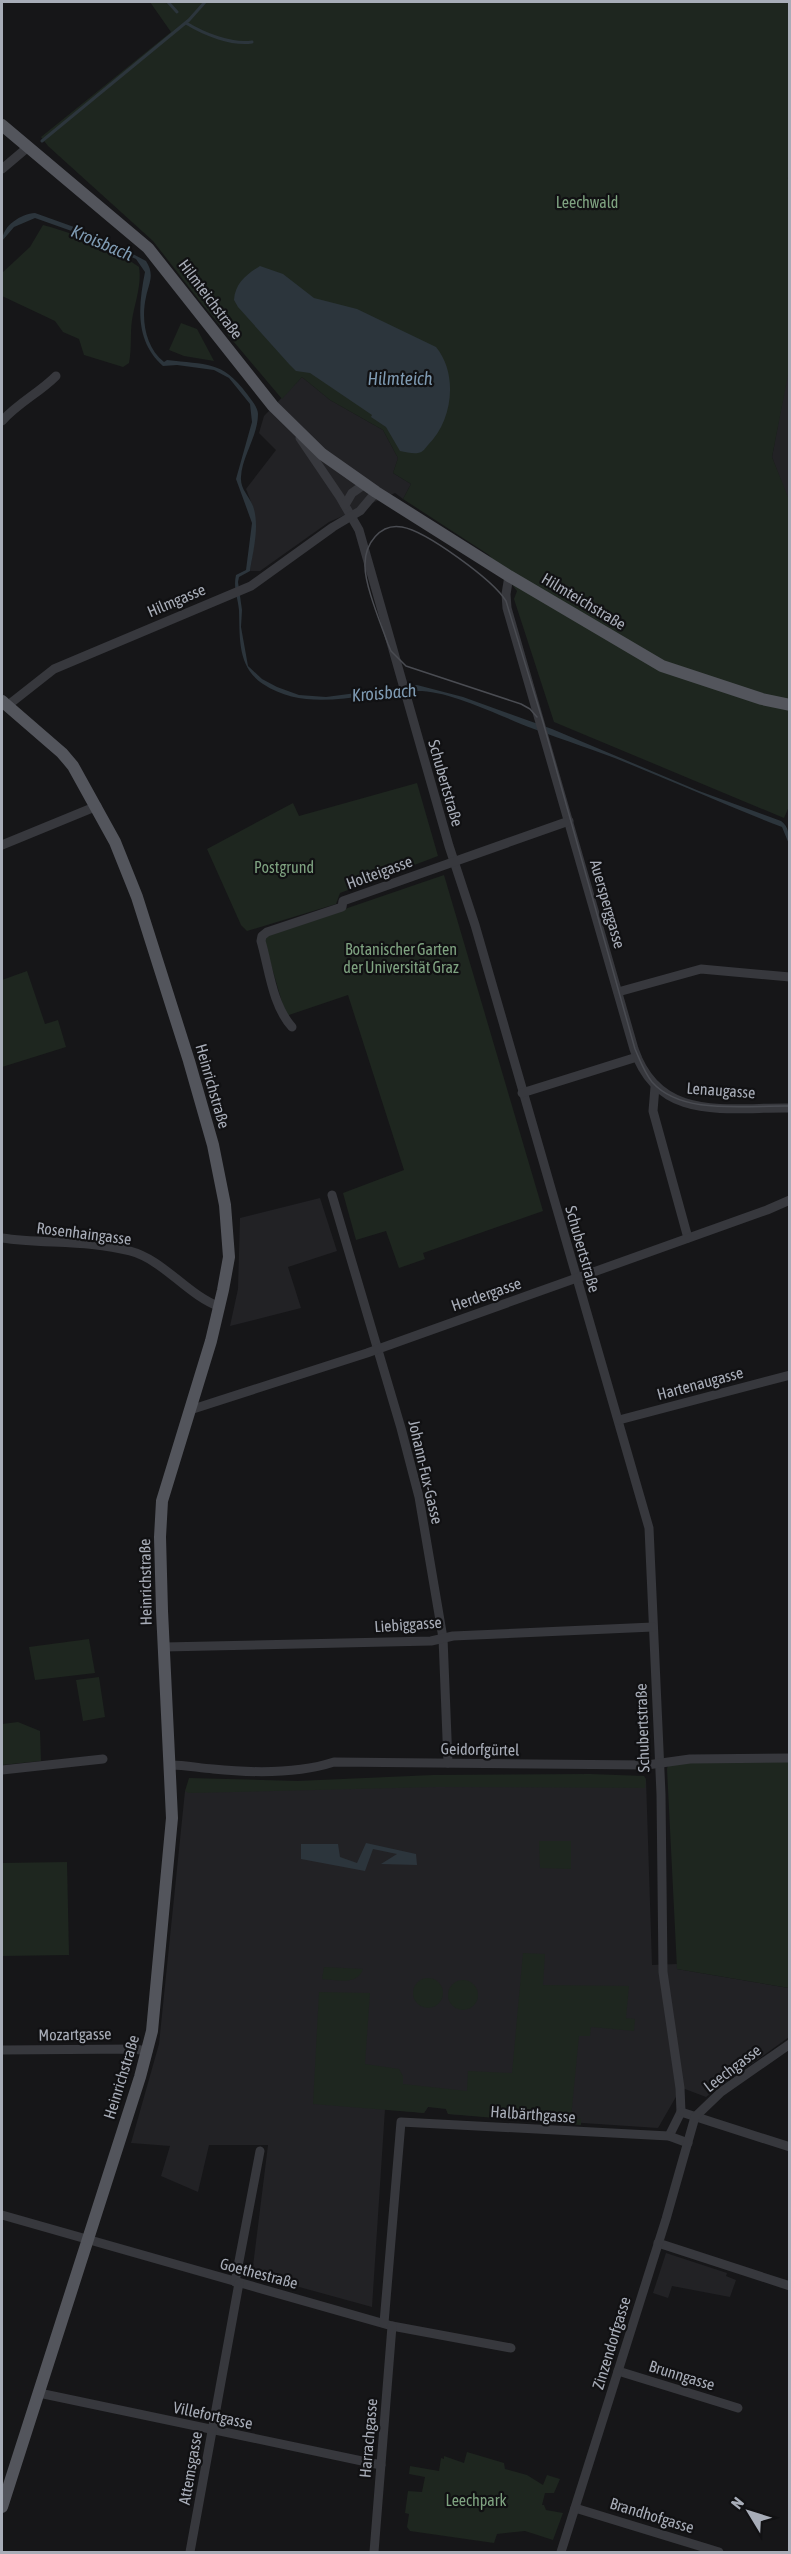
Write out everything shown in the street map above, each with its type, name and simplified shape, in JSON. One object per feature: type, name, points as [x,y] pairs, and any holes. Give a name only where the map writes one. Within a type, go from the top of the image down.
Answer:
[{"type":"main road","name":"Hilmteichstraße","points":[[2,125],[28,147],[42,148],[79,178],[96,195],[105,211],[156,256],[267,400],[322,454],[376,492],[509,576],[662,666],[762,699],[789,705]]},
{"type":"main road","name":"Heinrichstraße","points":[[2,2507],[148,2051],[162,1937],[172,1818],[160,1537],[162,1501],[220,1307],[229,1257],[225,1205],[213,1145],[183,1040],[137,897],[115,842],[84,782],[62,753],[4,703]]},
{"type":"street","points":[[2,169],[28,147]]},
{"type":"street","points":[[2,421],[16,406],[44,388],[56,376]]},
{"type":"street","name":"Schubertstraße","points":[[295,430],[359,530],[399,676],[475,925],[649,1528],[663,1972],[680,2088],[681,2112]]},
{"type":"street","points":[[345,505],[352,493],[365,484]]},
{"type":"street","points":[[352,516],[360,511],[376,492]]},
{"type":"street","name":"Hilmgasse","points":[[4,703],[54,669],[242,589],[352,516]]},
{"type":"street","name":"Auersperggasse","points":[[509,576],[507,608],[637,1058],[654,1087],[654,1111],[688,1238]]},
{"type":"street","points":[[2,845],[97,806]]},
{"type":"street","name":"Holteigasse","points":[[292,1027],[285,1020],[277,1001],[261,941],[262,936],[267,932],[342,907],[343,901],[568,821]]},
{"type":"street","points":[[618,992],[701,969],[789,977]]},
{"type":"street","points":[[522,1093],[637,1058]]},
{"type":"street","name":"Lenaugasse","points":[[654,1087],[672,1099],[694,1105],[789,1108]]},
{"type":"street","name":"Johann-Fux-Gasse","points":[[332,1195],[401,1428],[418,1497],[443,1638],[448,1763]]},
{"type":"street","name":"Herdergasse","points":[[190,1410],[377,1349],[576,1279],[789,1200]]},
{"type":"street","name":"Rosenhaingasse","points":[[2,1238],[90,1245],[131,1251],[154,1264],[206,1302],[220,1307]]},
{"type":"street","name":"Hartenaugasse","points":[[619,1420],[789,1375]]},
{"type":"street","name":"Liebiggasse","points":[[164,1647],[431,1641],[443,1638],[653,1627]]},
{"type":"street","name":"Geidorfgürtel","points":[[171,1764],[215,1770],[293,1770],[334,1762],[658,1763],[789,1758]]},
{"type":"street","points":[[2,1770],[103,1759]]},
{"type":"street","name":"Leechgasse","points":[[695,2117],[721,2092],[789,2044]]},
{"type":"street","name":"Mozartgasse","points":[[2,2050],[134,2049],[148,2051]]},
{"type":"street","points":[[669,2136],[681,2112],[789,2147]]},
{"type":"street","name":"Zinzendorfgasse","points":[[561,2553],[695,2117]]},
{"type":"street","name":"Halbärthgasse","points":[[399,2127],[400,2122],[435,2122],[669,2136],[688,2143]]},
{"type":"street","name":"Harrachgasse","points":[[374,2553],[381,2465],[399,2127]]},
{"type":"street","name":"Attemsgasse","points":[[190,2553],[260,2151]]},
{"type":"street","name":"Goethestraße","points":[[2,2215],[388,2325],[511,2348]]},
{"type":"street","points":[[658,2243],[789,2286]]},
{"type":"street","name":"Brunngasse","points":[[618,2371],[738,2409]]},
{"type":"street","name":"Villefortgasse","points":[[39,2393],[381,2465]]},
{"type":"street","name":"Brandhofgasse","points":[[575,2508],[719,2553]]},
{"type":"shaded area","points":[[789,365],[789,502],[772,457]]},
{"type":"shaded area","points":[[302,377],[330,400],[383,430],[398,458],[393,473],[411,484],[403,499],[395,493],[329,522],[260,571],[250,571],[255,536],[253,507],[246,489],[276,450],[259,433],[264,416]]},
{"type":"shaded area","points":[[320,1198],[337,1251],[288,1267],[301,1308],[230,1326],[238,1289],[240,1218]]},
{"type":"shaded area","points":[[646,1779],[652,1965],[677,1964],[677,1969],[789,1988],[789,2037],[706,2097],[685,2089],[677,2095],[658,2128],[448,2114],[441,2106],[428,2107],[424,2113],[385,2109],[372,2307],[252,2274],[268,2145],[209,2145],[198,2192],[161,2176],[170,2146],[131,2143],[159,2044],[185,1791]]},
{"type":"shaded area","points":[[666,2253],[727,2273],[726,2276],[736,2280],[730,2297],[672,2286],[668,2298],[653,2293]]},
{"type":"green space","name":"Leechwald","points":[[150,2],[789,2],[789,180],[787,177],[790,183],[790,365],[772,457],[790,502],[790,804],[784,818],[554,722],[514,599],[517,591],[489,555],[403,499],[411,484],[393,473],[398,458],[383,430],[330,400],[302,377],[282,399],[202,304],[153,241],[48,146],[41,137],[171,32]]},
{"type":"green space","points":[[43,225],[93,242],[139,267],[140,280],[132,320],[130,357],[129,363],[123,367],[84,355],[79,339],[63,332],[55,321],[2,296],[2,273],[30,247]]},
{"type":"green space","points":[[181,323],[197,329],[214,361],[184,356],[169,350]]},
{"type":"green space","name":"Postgrund","points":[[417,783],[438,856],[340,893],[336,904],[247,931],[241,925],[207,849],[293,803],[299,816]]},
{"type":"green space","name":"Botanischer Garten der Universität Graz","points":[[444,875],[543,1211],[423,1253],[425,1259],[399,1268],[386,1231],[356,1240],[343,1193],[404,1170],[348,995],[286,1016],[263,937]]},
{"type":"green space","points":[[27,971],[45,1024],[58,1020],[66,1047],[2,1067],[2,980]]},
{"type":"green space","points":[[89,1639],[95,1673],[35,1680],[29,1647]]},
{"type":"green space","points":[[99,1677],[105,1717],[83,1721],[76,1680]]},
{"type":"green space","points":[[18,1722],[40,1731],[41,1761],[2,1765],[2,1724]]},
{"type":"green space","points":[[789,1758],[789,1988],[677,1969],[667,1769],[669,1761]]},
{"type":"green space","points":[[433,1775],[644,1776],[645,1788],[437,1787],[189,1793],[185,1791],[189,1778],[297,1781]]},
{"type":"green space","points":[[539,1841],[571,1841],[571,1869],[540,1868]]},
{"type":"green space","points":[[67,1862],[69,1955],[2,1956],[2,1863]]},
{"type":"green space","points":[[523,1953],[545,1954],[543,1985],[629,1986],[626,2018],[635,2019],[634,2031],[591,2027],[590,2036],[579,2036],[571,2118],[581,2119],[581,2125],[448,2114],[446,2109],[428,2107],[424,2113],[313,2104],[319,1992],[370,1993],[365,2064],[399,2069],[403,2076],[403,2084],[467,2091],[468,2071],[512,2073]]},
{"type":"green space","points":[[324,1967],[363,1969],[356,1978],[340,1981],[322,1979]]},
{"type":"green space","points":[[428,1978],[434,1979],[442,1987],[442,1999],[434,2007],[428,2008],[422,2007],[414,1999],[413,1993],[414,1987],[422,1979]]},
{"type":"green space","points":[[463,1980],[474,1984],[478,1995],[474,2006],[463,2010],[452,2006],[448,1995],[452,1984]]},
{"type":"green space","name":"Leechpark","points":[[467,2452],[504,2463],[505,2469],[527,2475],[543,2485],[547,2475],[560,2479],[554,2493],[545,2493],[542,2505],[546,2510],[563,2513],[553,2540],[525,2531],[497,2534],[494,2543],[410,2531],[407,2527],[409,2514],[405,2513],[408,2491],[422,2492],[425,2477],[409,2474],[410,2466],[439,2471],[441,2458],[444,2459],[444,2456],[464,2463]]},
{"type":"water","name":"Kroisbach","points":[[35,213],[99,236],[146,261],[151,275],[144,323],[152,349],[164,362],[167,360],[203,364],[221,370],[238,383],[257,409],[257,422],[241,477],[242,485],[255,514],[255,538],[250,571],[239,577],[238,582],[242,610],[241,627],[248,666],[262,679],[299,695],[326,697],[417,685],[463,697],[552,729],[699,791],[781,821],[789,834],[789,844],[782,827],[615,758],[449,696],[422,691],[402,691],[321,700],[282,693],[263,684],[248,669],[244,660],[235,584],[236,575],[246,570],[252,523],[236,479],[252,422],[250,404],[229,378],[214,370],[177,365],[163,366],[154,356],[143,334],[140,311],[145,272],[136,259],[80,234],[35,218],[14,227],[2,241],[9,225],[24,216]]},
{"type":"water","name":"Hilmteich","points":[[260,266],[283,274],[314,298],[357,309],[436,347],[448,371],[450,398],[443,424],[423,451],[416,453],[400,451],[386,427],[371,417],[372,415],[310,373],[296,371],[238,307],[234,300],[239,284]]},
{"type":"water","points":[[366,1843],[416,1854],[417,1865],[381,1864],[397,1854],[373,1849],[365,1871],[301,1859],[301,1844],[338,1844],[340,1857],[357,1863]]},
{"type":"waterway","points":[[168,2],[177,12]]},
{"type":"waterway","points":[[42,141],[189,20],[205,2]]},
{"type":"waterway","points":[[186,23],[218,38],[235,42],[252,42]]},
{"type":"tram line","points":[[537,717],[521,704],[406,666],[391,651],[365,572],[368,549],[375,536],[387,528],[402,527],[413,530],[474,569],[506,601],[543,722],[635,1049],[649,1078],[665,1093],[680,1100],[698,1104],[736,1107],[790,1106]]}]
